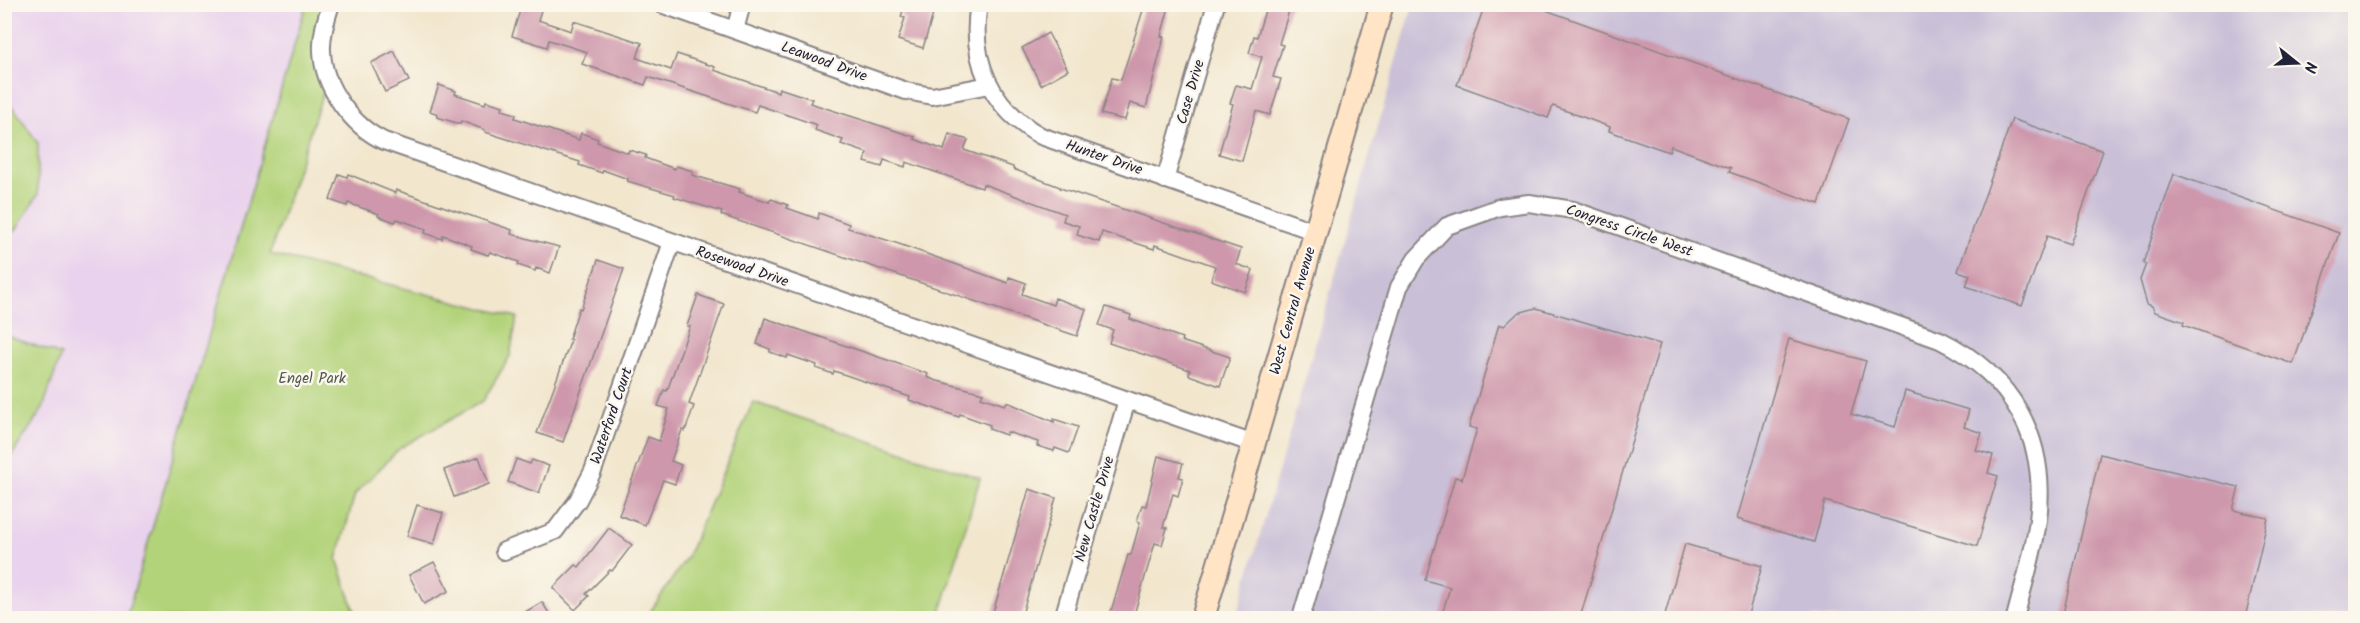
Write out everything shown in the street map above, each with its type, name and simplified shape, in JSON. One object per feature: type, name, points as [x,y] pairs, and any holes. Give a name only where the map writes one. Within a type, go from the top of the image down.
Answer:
[{"type":"street","name":"Rosewood Drive","points":[[331,4],[325,24],[322,52],[328,77],[342,105],[357,123],[374,137],[1254,444]]},
{"type":"street","name":"Leawood Drive","points":[[662,4],[906,91],[932,96],[989,85]]},
{"type":"street","points":[[735,30],[742,4]]},
{"type":"street","name":"Hunter Drive","points":[[979,4],[975,39],[982,70],[989,85],[1009,113],[1041,136],[1316,232]]},
{"type":"street","name":"Case Drive","points":[[1165,180],[1216,4]]},
{"type":"street","name":"West Central Avenue","points":[[1203,618],[1382,4]]},
{"type":"street","name":"Congress Circle West","points":[[1301,618],[1399,286],[1416,259],[1447,226],[1500,207],[1529,203],[1573,210],[1940,340],[1976,360],[2007,392],[2028,425],[2038,459],[2041,484],[2038,521],[2015,618]]},
{"type":"street","name":"Waterford Court","points":[[504,550],[555,531],[578,500],[593,471],[672,242]]},
{"type":"street","name":"New Castle Drive","points":[[1063,618],[1127,400]]},
{"type":"shaded area","points":[[4,5],[306,5],[126,618],[5,618]]},
{"type":"shaded area","points":[[1413,5],[2355,5],[2355,618],[1236,618]]},
{"type":"green space","name":"Engel Park","points":[[306,5],[329,11],[328,77],[270,254],[517,317],[510,356],[483,401],[400,448],[355,494],[337,559],[357,618],[126,618]]},
{"type":"green space","points":[[5,104],[14,108],[38,143],[38,195],[16,230],[5,237]]},
{"type":"green space","points":[[5,335],[61,355],[43,408],[5,466]]},
{"type":"green space","points":[[753,402],[980,478],[939,618],[646,618],[687,557]]},
{"type":"building","points":[[522,4],[543,4],[538,20],[571,31],[574,21],[642,43],[637,58],[671,70],[677,54],[715,67],[714,70],[778,92],[779,88],[812,99],[810,103],[915,137],[914,139],[944,150],[949,134],[968,140],[964,150],[1013,167],[1013,169],[1060,188],[1241,249],[1236,264],[1253,270],[1245,292],[1211,280],[1215,266],[1155,245],[1154,249],[1102,232],[1099,242],[1077,235],[1079,226],[1063,221],[1065,214],[983,184],[982,188],[906,162],[905,167],[884,160],[882,167],[865,162],[867,153],[841,144],[843,140],[815,130],[817,125],[758,105],[755,112],[648,77],[645,85],[582,64],[587,52],[549,40],[547,47],[512,36]]},
{"type":"building","points":[[905,4],[914,4],[934,11],[923,48],[898,40],[905,18],[901,17]]},
{"type":"building","points":[[1145,4],[1170,4],[1146,108],[1130,103],[1125,120],[1101,114],[1112,78],[1121,80]]},
{"type":"building","points":[[1267,4],[1291,4],[1279,44],[1283,45],[1273,77],[1281,79],[1270,115],[1256,111],[1242,161],[1219,154],[1236,85],[1252,89],[1262,57],[1249,53],[1254,36],[1257,37]]},
{"type":"building","points":[[1485,4],[1529,4],[1849,119],[1819,204],[1729,172],[1731,168],[1671,146],[1669,152],[1609,131],[1610,127],[1553,106],[1548,118],[1457,85]]},
{"type":"building","points":[[1048,33],[1068,70],[1041,85],[1022,48]]},
{"type":"building","points":[[394,51],[409,81],[385,92],[371,63]]},
{"type":"building","points":[[439,85],[456,91],[455,94],[485,104],[486,101],[503,106],[502,110],[516,114],[515,118],[579,140],[581,133],[598,139],[597,142],[628,153],[629,150],[646,155],[645,158],[675,169],[676,166],[693,171],[692,175],[740,189],[739,192],[769,202],[771,199],[788,205],[787,208],[818,219],[819,213],[849,224],[848,228],[1008,283],[1009,277],[1026,283],[1022,294],[1053,305],[1055,298],[1086,309],[1077,336],[721,215],[722,212],[674,197],[675,195],[627,181],[628,179],[603,170],[602,173],[579,165],[580,162],[485,132],[485,130],[461,121],[460,124],[437,117],[438,114],[430,111]]},
{"type":"building","points":[[2012,119],[2103,151],[2070,244],[2047,236],[2022,306],[1966,286],[1970,275],[1958,271]]},
{"type":"building","points":[[339,174],[347,177],[348,174],[395,193],[396,190],[512,230],[511,234],[559,247],[550,273],[536,268],[535,271],[518,265],[519,262],[490,252],[488,255],[471,249],[472,246],[443,235],[442,239],[425,233],[426,229],[397,219],[395,222],[348,203],[347,206],[330,200]]},
{"type":"building","points":[[2174,174],[2339,233],[2293,364],[2183,325],[2184,322],[2155,312],[2152,306],[2147,304],[2140,280],[2146,264],[2143,263]]},
{"type":"building","points":[[598,260],[624,269],[563,442],[537,433],[571,340],[569,339],[579,308],[581,309]]},
{"type":"building","points":[[698,295],[724,304],[689,404],[694,406],[685,431],[682,430],[671,461],[681,465],[675,484],[663,480],[645,525],[619,515],[648,437],[659,441],[669,409],[658,406],[664,390],[667,391],[690,326],[687,326]]},
{"type":"building","points":[[1106,307],[1131,315],[1130,319],[1182,338],[1181,341],[1230,357],[1220,386],[1189,375],[1190,370],[1109,343],[1113,330],[1099,325]]},
{"type":"building","points":[[1536,308],[1660,344],[1580,618],[1441,618],[1450,587],[1425,580],[1455,477],[1462,479],[1477,429],[1469,427],[1499,324],[1504,326],[1518,313]]},
{"type":"building","points":[[765,318],[928,374],[927,377],[934,380],[983,393],[981,397],[1005,405],[1007,402],[1054,422],[1054,419],[1078,427],[1069,453],[1055,448],[1054,451],[1037,446],[1038,442],[989,429],[990,425],[960,414],[959,417],[909,400],[910,397],[834,371],[833,374],[816,368],[817,365],[788,355],[787,358],[770,352],[770,349],[757,344]]},
{"type":"building","points":[[1789,339],[1866,361],[1851,414],[1895,427],[1905,391],[1969,410],[1964,427],[1982,433],[1976,450],[1993,455],[1988,473],[1998,476],[1977,546],[1825,501],[1814,542],[1737,519]]},
{"type":"building","points":[[2100,454],[2239,487],[2233,510],[2268,518],[2245,618],[2062,618]]},
{"type":"building","points":[[1158,456],[1183,463],[1179,477],[1183,478],[1178,496],[1173,494],[1163,527],[1167,528],[1162,545],[1155,543],[1133,618],[1109,618],[1128,555],[1131,555],[1142,505],[1146,506]]},
{"type":"building","points":[[479,457],[489,484],[454,497],[444,470]]},
{"type":"building","points":[[516,459],[530,464],[532,460],[549,466],[539,493],[508,482]]},
{"type":"building","points":[[1029,489],[1056,498],[1021,618],[992,616]]},
{"type":"building","points":[[417,505],[443,513],[434,544],[407,536]]},
{"type":"building","points":[[609,528],[632,545],[612,571],[610,570],[586,594],[589,596],[575,610],[553,588],[576,565],[579,567]]},
{"type":"building","points":[[1685,544],[1762,566],[1747,618],[1664,618]]},
{"type":"building","points":[[434,562],[449,591],[424,604],[409,575]]},
{"type":"building","points":[[542,602],[552,618],[515,618]]}]
